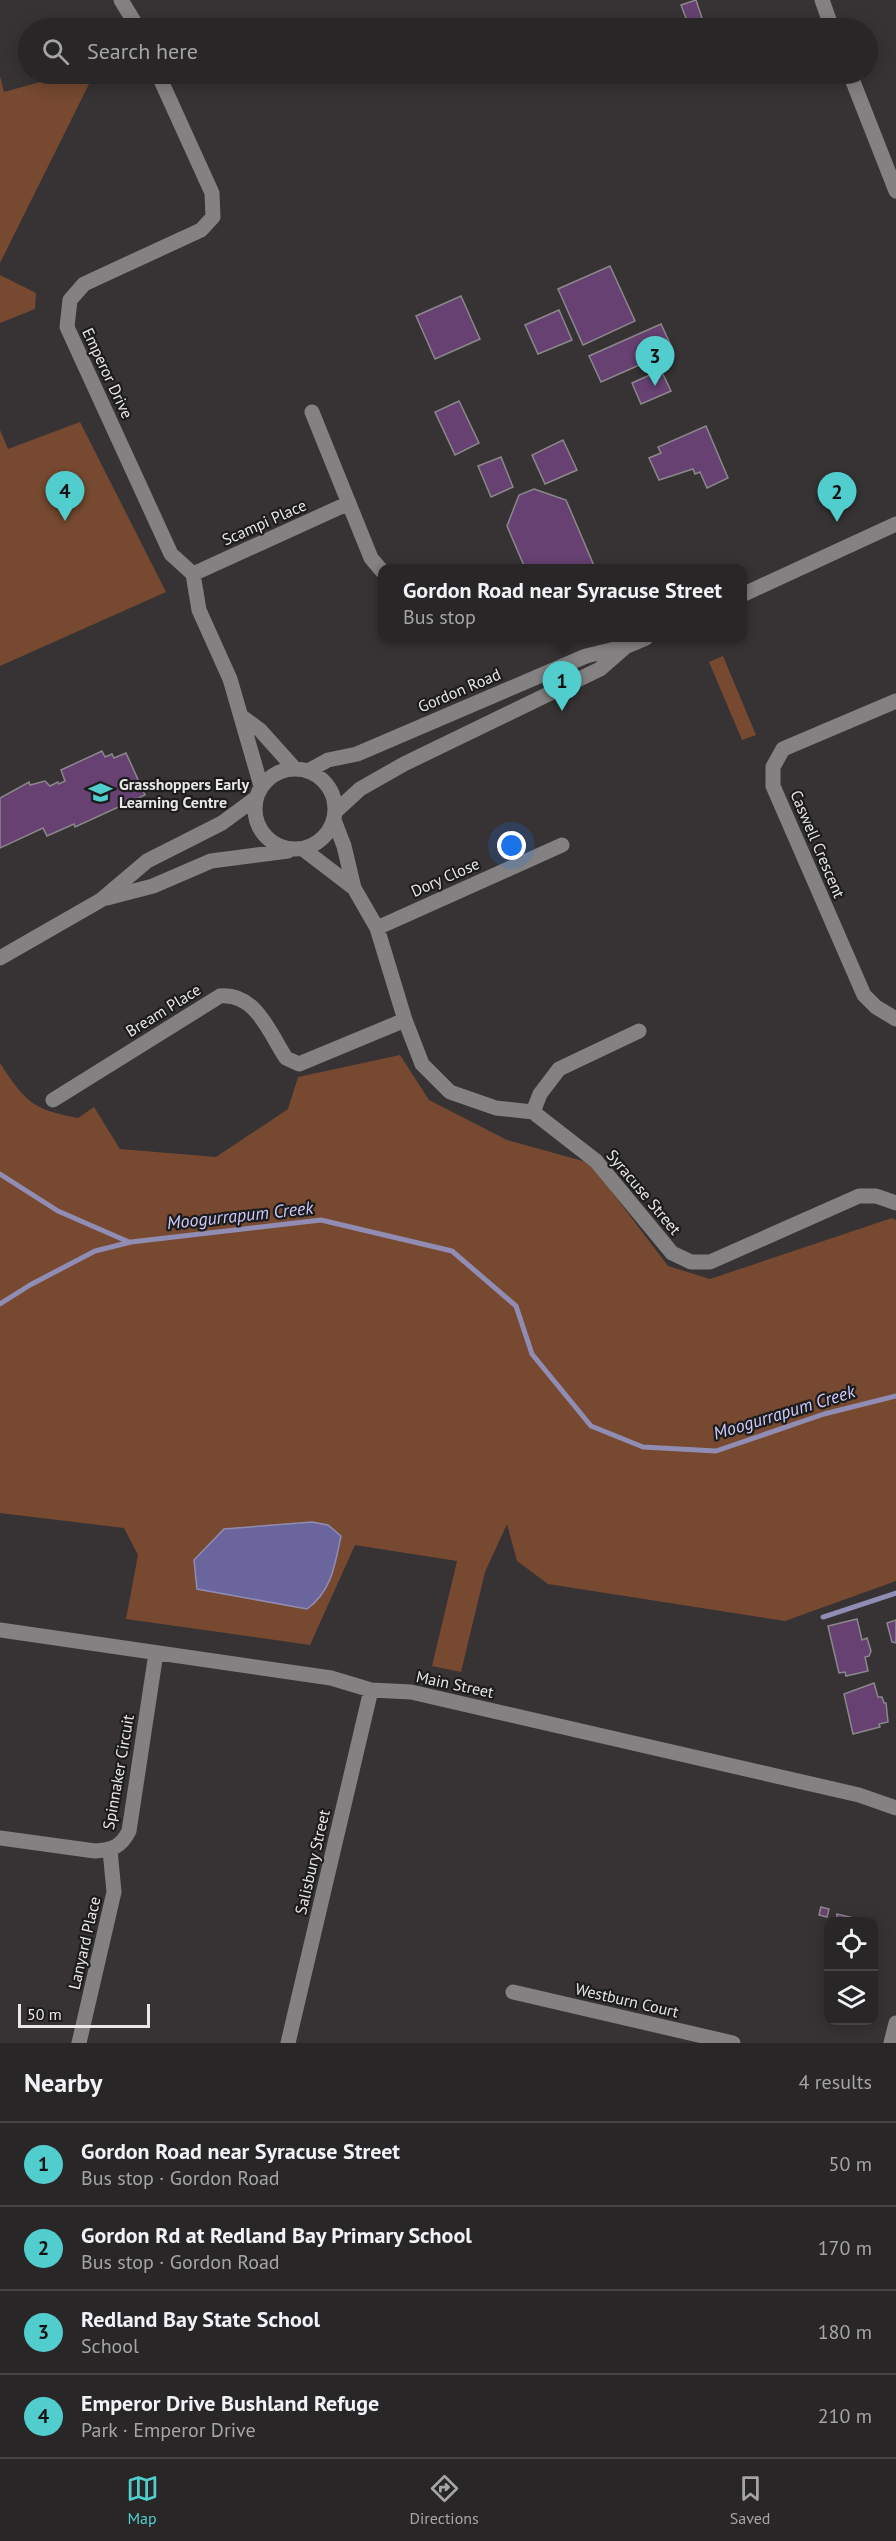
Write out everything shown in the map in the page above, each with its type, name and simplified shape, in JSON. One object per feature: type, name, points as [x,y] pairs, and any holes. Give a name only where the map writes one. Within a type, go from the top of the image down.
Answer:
[{"type":"street","points":[[121,0],[132,18]]},
{"type":"street","points":[[822,0],[828,18]]},
{"type":"street","name":"Emperor Drive","points":[[163,84],[212,193],[213,217],[201,230],[84,284],[70,300],[67,327],[171,554],[193,574]]},
{"type":"street","points":[[854,84],[896,191]]},
{"type":"street","points":[[312,412],[371,558],[378,566]]},
{"type":"street","name":"Scampi Place","points":[[193,574],[349,503]]},
{"type":"street","points":[[747,593],[893,528]]},
{"type":"street","points":[[193,574],[199,610],[230,679],[241,716],[259,792],[255,817],[262,834],[277,846],[299,850],[354,888]]},
{"type":"street","name":"Gordon Road","points":[[301,770],[328,760],[357,754],[586,656],[636,642]]},
{"type":"street","name":"Gordon Road","points":[[335,816],[360,789],[404,764],[600,669],[627,646]]},
{"type":"street","name":"Caswell Crescent","points":[[896,701],[783,749],[773,767],[773,786],[864,995],[876,1007],[896,1019]]},
{"type":"street","points":[[241,716],[261,730],[301,770],[320,777],[329,787],[354,888],[377,928],[405,1020],[422,1064],[450,1092],[496,1107],[533,1112],[540,1094],[559,1069],[639,1031]]},
{"type":"street","points":[[0,958],[101,900],[147,861],[195,839],[222,823],[259,792],[276,774],[301,770]]},
{"type":"street","points":[[101,900],[153,886],[211,861],[299,850],[323,839],[335,816]]},
{"type":"street","name":"Dory Close","points":[[377,928],[562,845]]},
{"type":"street","name":"Bream Place","points":[[53,1100],[220,996],[237,997],[253,1006],[286,1058],[293,1064],[299,1064],[405,1020]]},
{"type":"street","name":"Syracuse Street","points":[[533,1112],[596,1161],[672,1253],[691,1262],[710,1262],[860,1196],[876,1196],[896,1203]]},
{"type":"street","name":"Main Street","points":[[0,1629],[331,1678],[371,1690],[422,1694],[859,1795],[896,1808]]},
{"type":"street","name":"Spinnaker Circuit","points":[[0,1838],[95,1851],[110,1850],[122,1844],[129,1832],[156,1653]]},
{"type":"street","name":"Salisbury Street","points":[[288,2043],[371,1690]]},
{"type":"street","name":"Lanyard Place","points":[[79,2043],[114,1892],[110,1850]]},
{"type":"street","name":"Westburn Court","points":[[513,1992],[733,2043]]},
{"type":"street","points":[[891,2043],[896,2023]]},
{"type":"shaded area","points":[[0,76],[4,92],[33,84],[89,84],[0,263]]},
{"type":"shaded area","points":[[0,275],[36,293],[35,309],[0,323]]},
{"type":"shaded area","points":[[80,422],[166,592],[0,666],[0,430],[8,449]]},
{"type":"shaded area","points":[[723,656],[756,735],[742,740],[709,662]]},
{"type":"shaded area","points":[[400,1055],[429,1100],[507,1140],[590,1163],[668,1266],[710,1279],[892,1218],[896,1220],[896,1581],[785,1621],[548,1584],[517,1561],[507,1524],[485,1572],[461,1672],[432,1666],[457,1561],[355,1545],[310,1645],[126,1619],[138,1555],[124,1528],[0,1513],[0,1063],[23,1095],[39,1107],[78,1118],[94,1107],[120,1149],[216,1157],[288,1109],[298,1077]]},
{"type":"shaded area","points":[[312,1522],[328,1525],[341,1536],[327,1585],[322,1594],[307,1609],[197,1589],[194,1560],[224,1529]]},
{"type":"building","points":[[696,0],[702,18],[686,18],[681,5]]},
{"type":"building","points":[[610,266],[635,321],[583,345],[558,289]]},
{"type":"building","points":[[461,296],[480,339],[435,359],[416,316]]},
{"type":"building","points":[[559,310],[572,340],[538,354],[525,325]]},
{"type":"building","points":[[661,324],[673,350],[601,382],[589,356]]},
{"type":"building","points":[[661,370],[671,391],[641,404],[632,383]]},
{"type":"building","points":[[459,401],[479,443],[455,455],[435,412]]},
{"type":"building","points":[[706,426],[728,478],[707,488],[700,472],[695,474],[693,469],[659,480],[649,458],[661,453],[658,447]]},
{"type":"building","points":[[563,440],[577,470],[545,484],[532,455]]},
{"type":"building","points":[[501,457],[513,487],[491,497],[478,466]]},
{"type":"building","points":[[534,489],[566,500],[593,564],[523,564],[507,526],[519,495]]},
{"type":"building","points":[[102,751],[105,757],[112,754],[114,758],[126,753],[145,795],[75,827],[74,824],[47,836],[43,828],[0,848],[0,798],[29,782],[30,785],[45,781],[50,786],[58,782],[59,784],[65,781],[61,770]]},
{"type":"building","points":[[857,1619],[862,1640],[867,1638],[871,1651],[869,1656],[865,1657],[868,1671],[846,1676],[845,1672],[839,1673],[828,1626]]},
{"type":"building","points":[[896,1620],[896,1643],[892,1642],[887,1623]]},
{"type":"building","points":[[874,1683],[878,1697],[882,1697],[886,1703],[888,1722],[879,1724],[880,1727],[853,1734],[844,1694]]},
{"type":"building","points":[[821,1907],[829,1909],[827,1917],[819,1915]]},
{"type":"waterway","name":"Moogurrapum Creek","points":[[0,1174],[58,1211],[129,1242]]},
{"type":"waterway","name":"Moogurrapum Creek","points":[[0,1304],[30,1285],[95,1251],[131,1242],[321,1220],[452,1251],[516,1306],[532,1354],[591,1426],[643,1447],[716,1451],[824,1414],[896,1396]]},
{"type":"waterway","points":[[823,1617],[896,1593]]},
{"type":"place","name":"Redland Bay State School","points":[[655,386]]},
{"type":"place","name":"Emperor Drive Bushland Refuge","points":[[65,521]]},
{"type":"place","name":"Gordon Rd at Redland Bay Primary School","points":[[837,522]]},
{"type":"place","name":"Gordon Road near Syracuse Street","points":[[562,711]]},
{"type":"place","name":"Grasshoppers Early Learning Centre","points":[[101,793]]}]
